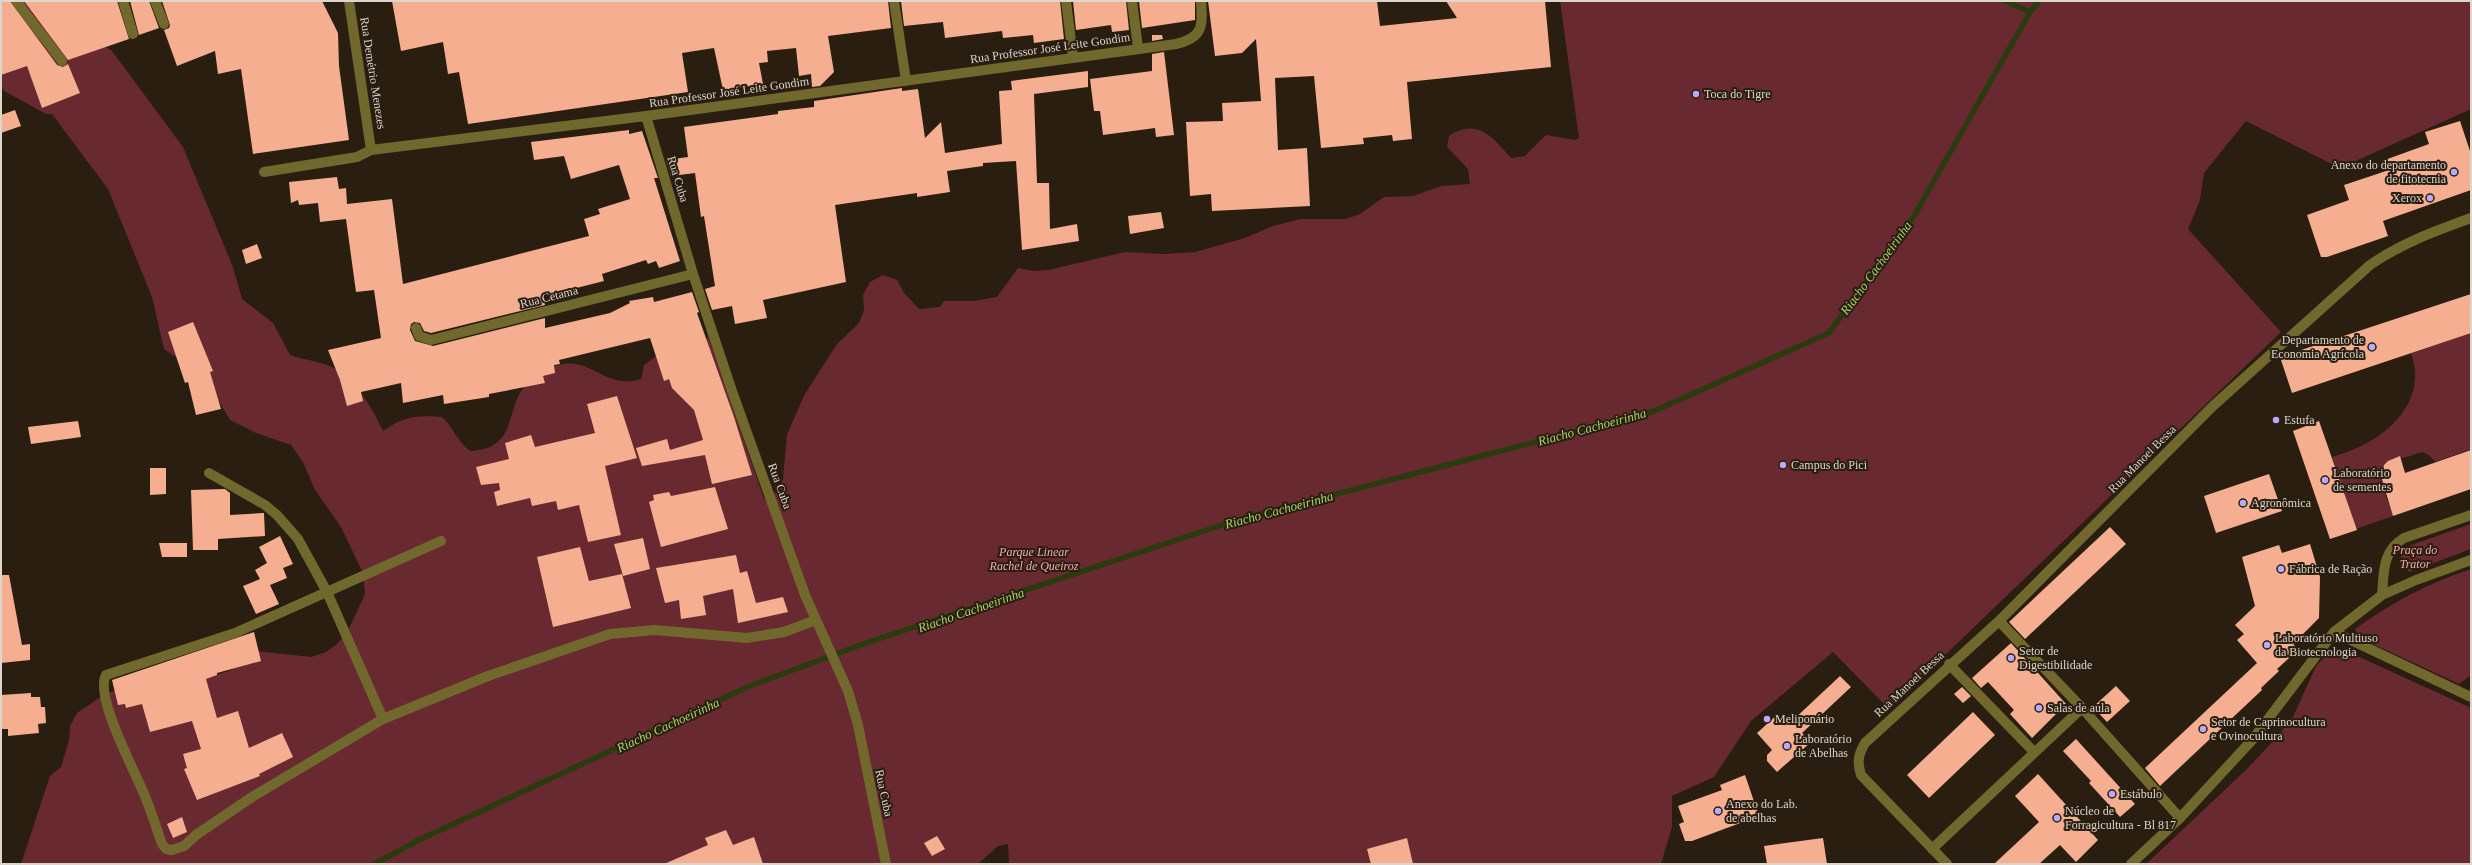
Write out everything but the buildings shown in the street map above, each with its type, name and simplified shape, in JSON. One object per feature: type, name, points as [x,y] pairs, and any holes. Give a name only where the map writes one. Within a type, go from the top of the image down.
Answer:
[{"type":"street","points":[[16,1],[62,61]]},
{"type":"street","points":[[123,1],[133,34]]},
{"type":"street","points":[[155,1],[164,24]]},
{"type":"street","name":"Rua Demétrio Menezes","points":[[349,1],[371,150]]},
{"type":"street","points":[[894,1],[906,81]]},
{"type":"street","points":[[1066,1],[1074,57]]},
{"type":"street","points":[[1132,1],[1138,48]]},
{"type":"street","name":"Rua Professor José Leite Gondim","points":[[264,172],[357,157],[371,150],[646,116],[1188,41],[1197,35],[1201,27],[1201,1]]},
{"type":"street","name":"Rua Cuba","points":[[646,116],[693,274],[732,391],[816,620],[842,677],[858,725],[886,864]]},
{"type":"street","name":"Rua Manoel Bessa","points":[[1932,849],[1861,775],[1858,764],[1858,755],[1865,743],[1998,620],[2213,406],[2370,265],[2405,244],[2471,218]]},
{"type":"street","name":"Rua Cetama","points":[[416,328],[419,336],[431,340],[693,274]]},
{"type":"street","points":[[209,473],[265,505],[277,515],[298,539],[327,592],[383,719]]},
{"type":"street","points":[[2382,595],[2384,566],[2388,552],[2394,544],[2404,538],[2471,515]]},
{"type":"street","points":[[441,541],[235,633],[106,675],[102,685],[111,716],[122,748],[144,793],[162,844],[172,850],[184,846],[196,835],[252,796],[383,719],[488,676],[610,634],[655,630],[747,638],[784,632],[816,620]]},
{"type":"street","points":[[2131,864],[2180,818],[2253,738],[2334,632],[2382,595],[2416,580],[2471,560]]},
{"type":"street","points":[[1998,620],[2082,708],[2180,818]]},
{"type":"street","points":[[2334,632],[2471,697]]},
{"type":"street","points":[[1949,664],[2034,752]]},
{"type":"street","points":[[1947,864],[1932,849],[2082,708]]},
{"type":"green space","name":"Parque Linear Rachel de Queiroz","points":[[1,1],[72,1],[97,41],[112,51],[183,147],[233,267],[242,299],[273,323],[290,355],[328,365],[346,376],[365,398],[383,431],[404,419],[425,416],[442,417],[470,451],[487,448],[498,442],[505,433],[517,399],[523,388],[533,378],[552,367],[567,364],[580,365],[613,379],[626,381],[641,379],[644,365],[656,356],[701,356],[708,336],[764,499],[777,492],[783,479],[787,434],[805,394],[837,344],[859,323],[864,310],[863,295],[870,282],[883,275],[897,280],[904,293],[919,309],[940,307],[944,301],[973,301],[997,297],[1018,268],[1033,271],[1048,270],[1125,252],[1165,254],[1195,252],[1245,238],[1273,226],[1301,219],[1346,219],[1360,214],[1384,197],[1413,196],[1441,186],[1470,184],[1468,169],[1447,147],[1449,136],[1459,131],[1477,129],[1484,132],[1498,143],[1511,158],[1525,156],[1546,135],[1575,140],[1579,138],[1560,1],[2471,1],[2471,109],[2340,168],[2246,121],[2204,173],[2200,200],[2188,229],[2281,332],[1889,709],[1833,652],[1751,721],[1714,777],[1672,796],[1672,827],[1661,864],[1009,864],[1008,844],[998,846],[978,864],[21,864],[50,776],[61,767],[69,740],[70,726],[77,713],[102,696],[115,690],[203,679],[231,670],[256,651],[311,657],[326,652],[337,644],[347,633],[365,594],[363,573],[341,527],[315,490],[303,462],[291,445],[256,433],[230,420],[204,376],[164,349],[152,297],[108,189],[52,114],[46,114],[4,91],[1,85]]},
{"type":"green space","points":[[2471,332],[2471,449],[2435,462],[2426,454],[2419,453],[2393,459],[2387,462],[2382,468],[2381,476],[2383,488],[2393,516],[2356,529],[2332,457],[2366,443],[2382,433],[2396,421],[2406,406],[2413,390],[2415,372],[2411,353]]},
{"type":"green space","name":"Praça do Trator","points":[[2471,524],[2471,549],[2409,572],[2402,565],[2400,549]]},
{"type":"green space","points":[[2471,569],[2471,675],[2459,684],[2358,637],[2355,629],[2396,602],[2425,587]]},
{"type":"green space","points":[[2333,649],[2344,650],[2471,708],[2471,864],[2146,864],[2248,768],[2274,740],[2293,717],[2316,666]]},
{"type":"waterway","points":[[2005,1],[2030,12]]},
{"type":"waterway","name":"Riacho Cachoeirinha","points":[[374,864],[421,839],[752,685],[866,643],[1237,520],[1654,411],[1829,333],[1914,216],[2030,12],[2039,1]]},
{"type":"place","name":"Toca do Tigre","points":[[1696,94]]},
{"type":"place","name":"Anexo do departamento de fitotecnia","points":[[2454,172]]},
{"type":"place","name":"Xerox","points":[[2430,198]]},
{"type":"place","name":"Departamento de Economia Agrícola","points":[[2372,347]]},
{"type":"place","name":"Estufa","points":[[2276,420]]},
{"type":"place","name":"Campus do Pici","points":[[1783,465]]},
{"type":"place","name":"Laboratório de sementes","points":[[2325,480]]},
{"type":"place","name":"Agronômica","points":[[2243,503]]},
{"type":"place","name":"Fábrica de Ração","points":[[2281,569]]},
{"type":"place","name":"Laboratório Multiuso da Biotecnologia","points":[[2267,645]]},
{"type":"place","name":"Setor de Digestibilidade","points":[[2011,658]]},
{"type":"place","name":"Salas de aula","points":[[2039,708]]},
{"type":"place","name":"Meliponário","points":[[1767,719]]},
{"type":"place","name":"Setor de Caprinocultura e Ovinocultura","points":[[2203,729]]},
{"type":"place","name":"Laboratório de Abelhas","points":[[1787,746]]},
{"type":"place","name":"Estábulo","points":[[2112,794]]},
{"type":"place","name":"Anexo do Lab. de abelhas","points":[[1718,811]]},
{"type":"place","name":"Núcleo de Forragicultura - Bl 817","points":[[2057,818]]}]
